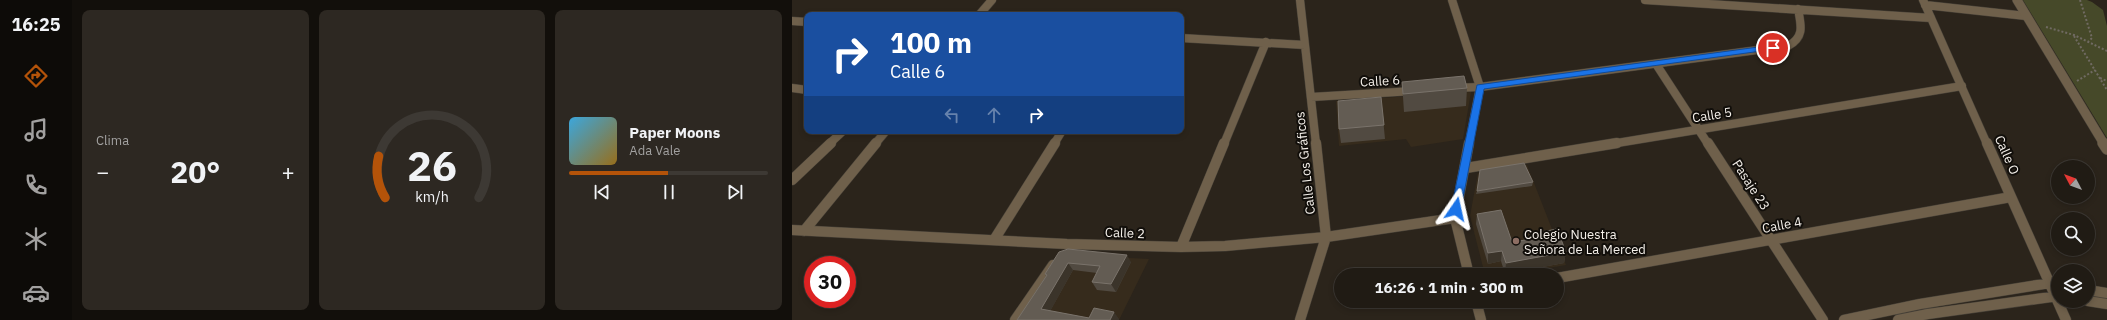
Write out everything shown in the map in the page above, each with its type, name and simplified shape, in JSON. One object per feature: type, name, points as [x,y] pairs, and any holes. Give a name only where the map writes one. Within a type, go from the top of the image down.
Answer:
[{"type":"street","points":[[982,12],[992,0]]},
{"type":"street","name":"Calle Los Gráficos","points":[[1300,0],[1326,237],[1300,320]]},
{"type":"street","points":[[1452,0],[1480,87],[1466,168],[1455,218],[1467,268]]},
{"type":"street","points":[[1645,0],[1776,4],[1798,9],[1931,18]]},
{"type":"street","points":[[2017,0],[2107,149]]},
{"type":"street","points":[[1924,3],[2026,16]]},
{"type":"street","name":"Calle O","points":[[1924,3],[2011,197],[2051,282]]},
{"type":"street","points":[[1442,89],[1480,87],[1788,46],[1798,42],[1802,35],[1798,9]]},
{"type":"street","points":[[792,21],[804,22]]},
{"type":"street","points":[[1184,38],[1305,45]]},
{"type":"street","points":[[1181,247],[1266,42]]},
{"type":"street","name":"Pasaje 23","points":[[1656,64],[1823,320]]},
{"type":"street","name":"Calle 5","points":[[1466,168],[1962,86]]},
{"type":"street","points":[[792,88],[804,90]]},
{"type":"street","name":"Calle 6","points":[[1311,97],[1427,90]]},
{"type":"street","points":[[792,180],[841,134]]},
{"type":"street","points":[[804,231],[884,134]]},
{"type":"street","points":[[994,240],[1060,134]]},
{"type":"street","name":"Calle 4","points":[[1564,277],[2011,197]]},
{"type":"street","name":"Calle 2","points":[[792,230],[1067,244],[1181,247],[1226,246],[1326,237],[1455,218]]},
{"type":"street","points":[[1015,320],[1067,244]]},
{"type":"street","points":[[1844,320],[1920,304],[2051,290]]},
{"type":"street","points":[[1898,320],[1930,317],[2051,291]]},
{"type":"street","points":[[2095,291],[2107,293]]},
{"type":"street","points":[[2095,302],[2107,304]]},
{"type":"street","points":[[1920,304],[1930,317]]},
{"type":"street","points":[[1478,308],[1481,320]]},
{"type":"street","name":"Calle O","points":[[2062,308],[2066,320]]},
{"type":"path","points":[[2080,0],[2092,38],[2088,42]]},
{"type":"path","points":[[2032,26],[2051,28],[2074,35],[2107,51]]},
{"type":"path","points":[[2074,35],[2107,90]]},
{"type":"path","points":[[2066,81],[2076,82],[2095,70]]},
{"type":"path","points":[[2099,77],[2107,80]]},
{"type":"shaded area","points":[[1471,92],[1463,139],[1411,147],[1406,139],[1339,146],[1336,101]]},
{"type":"shaded area","name":"Colegio Nuestra Señora de La Merced","points":[[1527,165],[1566,265],[1548,268],[1483,268],[1470,216],[1478,173]]},
{"type":"shaded area","points":[[1073,255],[1149,259],[1119,320],[1023,320]]},
{"type":"green space","points":[[2023,0],[2087,0],[2103,10],[2107,26],[2107,138]]},
{"type":"building","points":[[1464,76],[1467,88],[1403,94],[1402,82]]},
{"type":"building","points":[[1381,97],[1384,125],[1339,129],[1338,101]]},
{"type":"building","points":[[1524,163],[1533,182],[1477,191],[1480,170]]},
{"type":"building","points":[[1501,210],[1512,242],[1532,239],[1530,234],[1557,229],[1566,252],[1506,263],[1502,251],[1488,253],[1477,214]]},
{"type":"building","points":[[1068,249],[1127,255],[1111,284],[1092,282],[1100,266],[1068,263],[1041,309],[1089,318],[1094,308],[1114,312],[1110,320],[1017,320],[1047,275],[1045,274],[1059,252]]},
{"type":"place","name":"Colegio Nuestra Señora de La Merced","points":[[1516,241]]},
{"type":"route","points":[[1456,209],[1466,168],[1480,87],[1773,48]]}]
